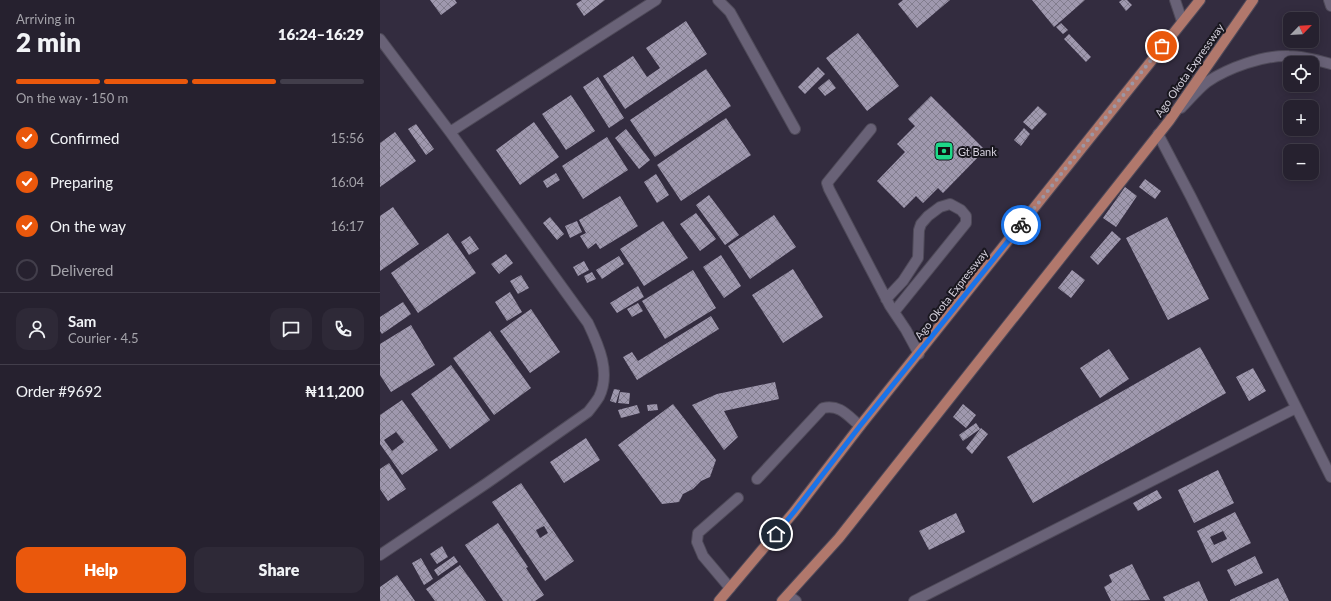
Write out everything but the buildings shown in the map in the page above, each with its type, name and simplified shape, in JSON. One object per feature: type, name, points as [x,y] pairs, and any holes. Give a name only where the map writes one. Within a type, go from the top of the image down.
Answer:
[{"type":"main road","name":"Ago Okota Expressway","points":[[719,601],[794,512],[860,426],[1200,0]]},
{"type":"main road","name":"Ago Okota Expressway","points":[[789,599],[844,532],[1169,121],[1253,0]]},
{"type":"street","points":[[450,132],[656,0]]},
{"type":"street","points":[[718,0],[730,12],[795,129]]},
{"type":"street","points":[[1175,0],[1182,21]]},
{"type":"street","points":[[1328,0],[1331,6]]},
{"type":"street","points":[[380,39],[450,132],[588,323],[600,350],[605,376],[599,396],[588,412],[487,483],[380,555]]},
{"type":"street","points":[[1169,121],[1207,82],[1235,67],[1264,58],[1287,56],[1311,58],[1331,64]]},
{"type":"street","points":[[871,129],[827,183],[886,299],[906,330],[919,354]]},
{"type":"street","points":[[1158,134],[1331,477]]},
{"type":"street","points":[[886,299],[903,281],[918,258],[919,230],[921,224],[940,207],[950,204],[961,210],[966,216],[966,223],[894,312]]},
{"type":"street","points":[[758,479],[823,408],[831,406],[838,408],[860,426]]},
{"type":"street","points":[[914,601],[1296,408]]},
{"type":"street","points":[[730,588],[703,556],[697,542],[698,533],[738,498]]},
{"type":"way so far","points":[[1021,225],[1162,46]]},
{"type":"place","name":"Gt Bank","points":[[944,151]]},
{"type":"route","points":[[776,534],[860,426],[1021,225]]}]
